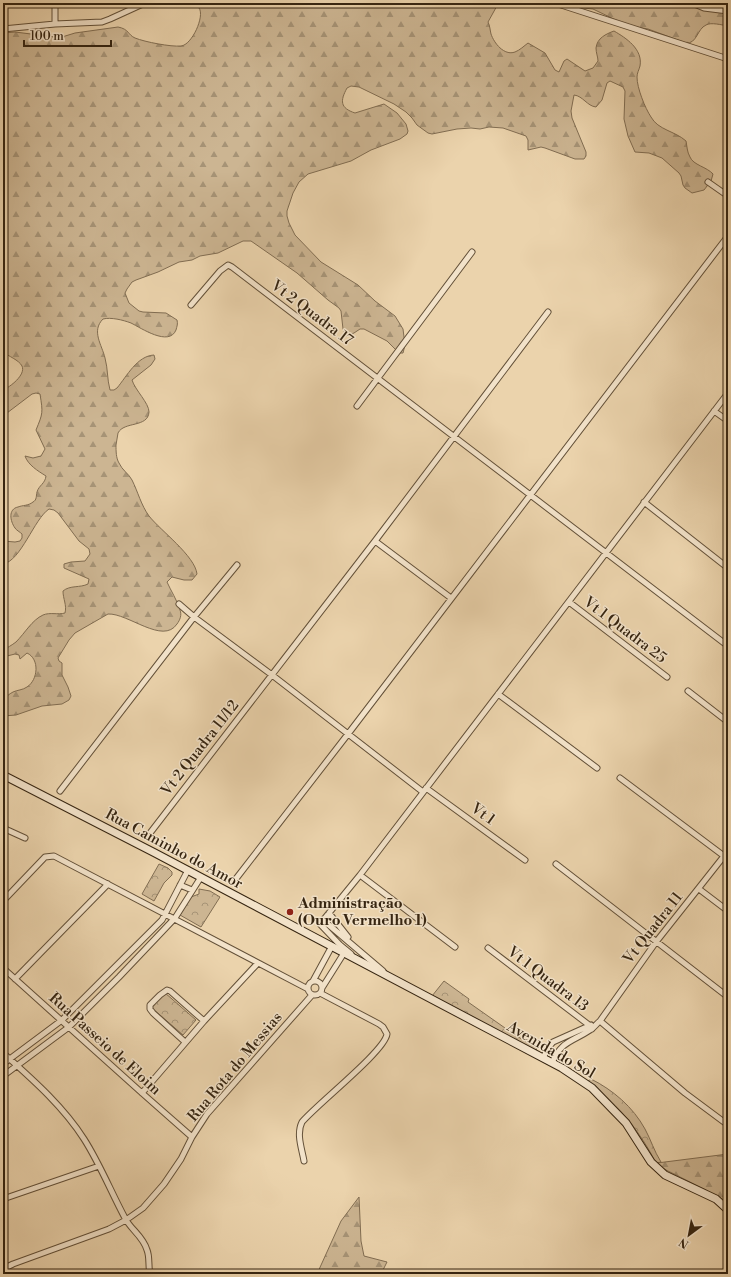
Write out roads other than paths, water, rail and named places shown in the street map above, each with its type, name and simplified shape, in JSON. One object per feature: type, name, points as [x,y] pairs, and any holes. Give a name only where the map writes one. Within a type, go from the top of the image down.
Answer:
[{"type":"street","points":[[55,3],[55,24]]},
{"type":"street","points":[[3,29],[55,24],[102,22],[145,3]]},
{"type":"street","points":[[556,3],[728,59]]},
{"type":"street","points":[[692,3],[728,11]]},
{"type":"street","points":[[708,182],[728,196]]},
{"type":"street","points":[[235,880],[728,236]]},
{"type":"street","points":[[357,406],[472,252]]},
{"type":"street","name":"Vt 2 Quadra 17","points":[[192,305],[220,271],[228,265],[232,267],[728,646]]},
{"type":"street","name":"Vt 2 Quadra 11/12","points":[[147,837],[455,436],[548,312]]},
{"type":"street","points":[[322,922],[360,875],[728,393]]},
{"type":"street","points":[[714,411],[728,421]]},
{"type":"street","points":[[644,502],[728,568]]},
{"type":"street","points":[[374,541],[451,598]]},
{"type":"street","points":[[60,791],[194,617],[237,565]]},
{"type":"street","name":"Vt 1 Quadra 25","points":[[569,602],[667,677]]},
{"type":"street","name":"Vt 1","points":[[179,604],[348,734],[524,860]]},
{"type":"street","points":[[688,691],[728,722]]},
{"type":"street","points":[[498,694],[598,768]]},
{"type":"street","name":"Rua Caminho do Amor","points":[[3,775],[332,946]]},
{"type":"street","points":[[620,778],[726,854]]},
{"type":"street","points":[[3,828],[25,838]]},
{"type":"street","name":"Vt Quadra 11","points":[[594,1025],[656,942],[726,854]]},
{"type":"street","points":[[3,901],[45,857],[54,856],[175,918],[308,989],[312,995],[317,995],[321,991],[344,953]]},
{"type":"street","points":[[556,864],[728,997]]},
{"type":"street","points":[[3,1064],[62,1020],[162,920],[188,870]]},
{"type":"street","points":[[360,875],[455,947]]},
{"type":"street","points":[[3,1076],[69,1027],[175,918],[201,877]]},
{"type":"street","points":[[15,978],[108,884]]},
{"type":"street","points":[[180,885],[192,890]]},
{"type":"street","points":[[699,889],[728,911]]},
{"type":"street","points":[[329,913],[342,931],[360,951]]},
{"type":"street","points":[[322,922],[360,951],[391,978]]},
{"type":"street","points":[[322,922],[344,949],[368,966]]},
{"type":"street","points":[[308,989],[308,985],[313,981],[332,946]]},
{"type":"street","name":"Avenida do Sol","points":[[332,946],[562,1068],[592,1088],[626,1124],[651,1162],[665,1175],[716,1199],[728,1210]]},
{"type":"street","name":"Vt 1 Quadra 13","points":[[488,948],[594,1025]]},
{"type":"street","points":[[142,1093],[185,1042],[258,963]]},
{"type":"street","name":"Rua Passeio de Eloim","points":[[3,968],[192,1137]]},
{"type":"street","points":[[313,981],[320,982],[321,991]]},
{"type":"street","points":[[185,1042],[153,1013],[150,1009],[150,1005],[167,990],[204,1021]]},
{"type":"street","points":[[304,1161],[299,1133],[302,1122],[366,1061],[385,1041],[387,1034],[383,1027],[379,1024],[321,991]]},
{"type":"street","name":"Rua Rota do Messias","points":[[3,1269],[109,1229],[126,1220],[143,1208],[164,1184],[181,1159],[192,1137],[207,1114],[312,995]]},
{"type":"street","points":[[543,1058],[553,1042],[594,1025]]},
{"type":"street","points":[[552,1063],[556,1052],[561,1047],[594,1025]]},
{"type":"street","points":[[594,1025],[728,1126]]},
{"type":"street","points":[[553,1042],[561,1047]]},
{"type":"street","points":[[3,1053],[46,1094],[69,1119],[84,1139],[126,1220],[139,1235],[148,1251],[150,1274]]},
{"type":"street","points":[[3,1199],[99,1166]]},
{"type":"place","name":"Administração (Ouro Vermelho 1)","points":[[290,912]]}]
